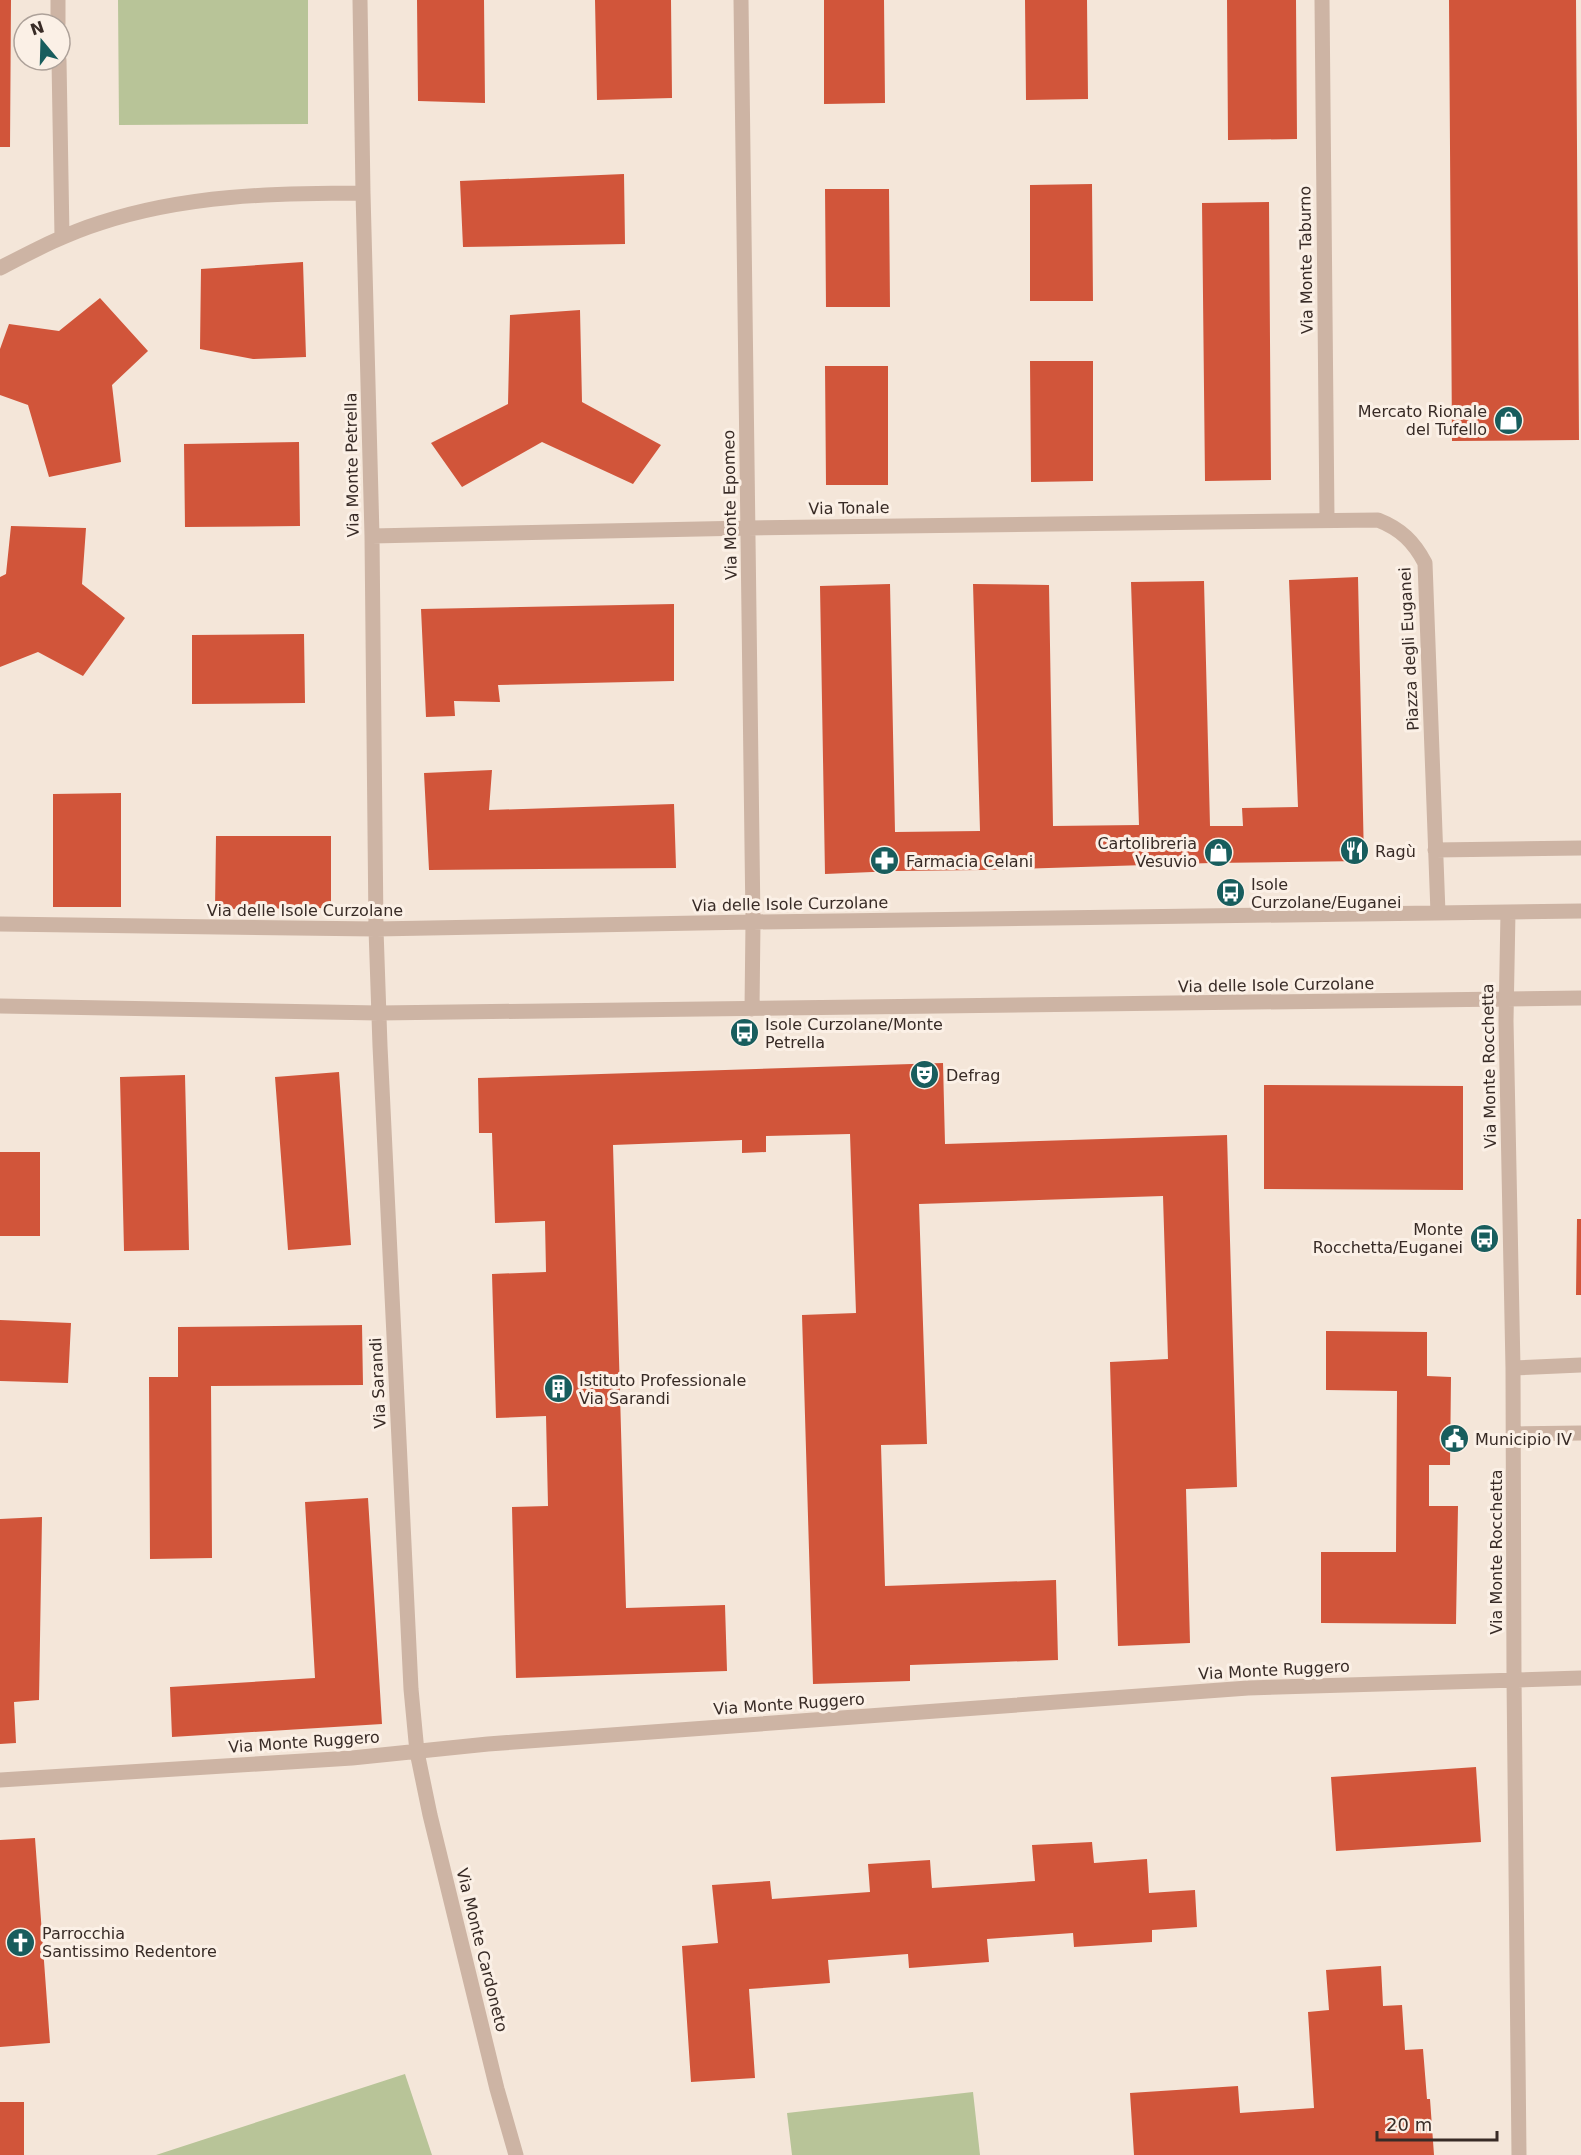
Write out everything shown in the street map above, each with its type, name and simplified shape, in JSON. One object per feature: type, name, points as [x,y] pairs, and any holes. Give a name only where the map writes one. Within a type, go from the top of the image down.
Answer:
[{"type":"street","name":"Via Monte Petrella","points":[[360,0],[372,536],[379,1013]]},
{"type":"street","name":"Via Monte Epomeo","points":[[741,0],[753,922],[752,1009]]},
{"type":"street","name":"Via Monte Taburno","points":[[1322,0],[1327,519]]},
{"type":"street","points":[[59,72],[62,237]]},
{"type":"street","points":[[0,268],[62,237],[126,215],[186,202],[255,194],[363,193]]},
{"type":"street","name":"Via Tonale","points":[[372,536],[1327,519]]},
{"type":"street","name":"Piazza degli Euganei","points":[[1327,519],[1368,519],[1391,525],[1410,540],[1425,563],[1438,913]]},
{"type":"street","points":[[1435,850],[1581,848]]},
{"type":"street","name":"Via delle Isole Curzolane","points":[[0,924],[376,929],[1581,911]]},
{"type":"street","name":"Via Monte Rocchetta","points":[[1508,912],[1507,999],[1514,1368],[1514,1678],[1519,2155]]},
{"type":"street","name":"Via delle Isole Curzolane","points":[[0,1006],[379,1013],[1581,998]]},
{"type":"street","name":"Via Sarandi","points":[[379,1013],[411,1689],[417,1752]]},
{"type":"street","points":[[1514,1368],[1581,1365]]},
{"type":"street","points":[[1514,1434],[1581,1433]]},
{"type":"street","name":"Via Monte Ruggero","points":[[0,1780],[417,1752],[488,1744],[1248,1688],[1581,1677]]},
{"type":"street","name":"Via Monte Cardoneto","points":[[417,1752],[494,2077],[516,2155]]},
{"type":"green space","points":[[118,0],[308,0],[308,124],[119,125]]},
{"type":"green space","points":[[405,2074],[432,2155],[156,2155]]},
{"type":"green space","points":[[973,2092],[980,2155],[792,2155],[787,2113]]},
{"type":"building","points":[[0,0],[11,0],[10,147],[0,147]]},
{"type":"building","points":[[417,0],[484,0],[485,103],[418,101]]},
{"type":"building","points":[[595,0],[671,0],[672,98],[597,100]]},
{"type":"building","points":[[824,0],[884,0],[885,103],[824,104]]},
{"type":"building","points":[[1025,0],[1087,0],[1088,99],[1026,100]]},
{"type":"building","points":[[1227,0],[1296,0],[1297,139],[1228,140]]},
{"type":"building","points":[[1449,0],[1576,0],[1579,440],[1452,441]]},
{"type":"building","points":[[624,174],[625,244],[463,247],[460,181]]},
{"type":"building","points":[[1092,184],[1093,301],[1030,301],[1030,185]]},
{"type":"building","points":[[825,189],[889,189],[890,307],[826,307]]},
{"type":"building","points":[[1269,202],[1271,480],[1205,481],[1202,203]]},
{"type":"building","points":[[303,262],[306,357],[253,359],[200,349],[201,269]]},
{"type":"building","points":[[100,298],[148,351],[112,385],[121,462],[49,477],[28,405],[0,395],[0,349],[9,324],[59,331]]},
{"type":"building","points":[[580,310],[582,402],[661,445],[633,484],[542,442],[462,487],[431,443],[508,404],[510,315]]},
{"type":"building","points":[[1030,361],[1093,361],[1093,481],[1031,482]]},
{"type":"building","points":[[825,366],[888,366],[888,485],[826,485]]},
{"type":"building","points":[[299,442],[300,526],[185,527],[184,444]]},
{"type":"building","points":[[11,526],[86,528],[82,584],[125,618],[83,676],[38,652],[0,667],[0,577],[6,574]]},
{"type":"building","points":[[1358,577],[1364,861],[825,874],[820,586],[890,584],[895,832],[980,831],[973,584],[1049,585],[1053,826],[1139,825],[1131,582],[1204,581],[1210,826],[1243,826],[1242,808],[1298,807],[1289,580]]},
{"type":"building","points":[[674,604],[674,681],[498,685],[500,702],[454,701],[455,716],[426,717],[421,609]]},
{"type":"building","points":[[304,634],[305,703],[192,704],[192,635]]},
{"type":"building","points":[[492,770],[489,810],[674,804],[676,868],[429,870],[424,773]]},
{"type":"building","points":[[121,793],[121,907],[53,907],[53,794]]},
{"type":"building","points":[[216,836],[331,836],[331,908],[215,909]]},
{"type":"building","name":"Istituto Professionale Via Sarandi","points":[[943,1063],[945,1144],[1227,1135],[1237,1487],[1186,1489],[1190,1643],[1118,1646],[1110,1362],[1168,1359],[1163,1196],[919,1204],[927,1444],[881,1445],[885,1586],[1056,1580],[1058,1660],[910,1665],[910,1681],[813,1684],[802,1315],[856,1313],[850,1134],[766,1136],[766,1152],[742,1153],[742,1140],[613,1145],[626,1608],[725,1605],[727,1671],[516,1678],[512,1507],[548,1506],[546,1416],[496,1418],[492,1274],[546,1272],[545,1221],[495,1223],[492,1133],[479,1133],[478,1078]]},
{"type":"building","points":[[339,1072],[351,1245],[288,1250],[275,1077]]},
{"type":"building","points":[[185,1075],[189,1250],[124,1251],[120,1077]]},
{"type":"building","points":[[1264,1085],[1463,1086],[1463,1190],[1264,1189]]},
{"type":"building","points":[[0,1152],[40,1152],[40,1236],[0,1236]]},
{"type":"building","points":[[1577,1219],[1581,1219],[1581,1295],[1576,1295]]},
{"type":"building","points":[[0,1320],[71,1323],[68,1383],[0,1381]]},
{"type":"building","points":[[362,1325],[363,1385],[211,1386],[212,1558],[150,1559],[149,1377],[178,1377],[178,1327]]},
{"type":"building","points":[[1326,1331],[1427,1332],[1427,1376],[1451,1377],[1450,1465],[1429,1465],[1429,1506],[1458,1506],[1456,1624],[1321,1623],[1321,1552],[1396,1552],[1397,1391],[1326,1390]]},
{"type":"building","points":[[368,1498],[382,1724],[172,1737],[170,1687],[315,1678],[305,1502]]},
{"type":"building","points":[[42,1517],[39,1700],[14,1702],[16,1743],[0,1744],[0,1519]]},
{"type":"building","points":[[1476,1767],[1481,1842],[1336,1851],[1331,1777]]},
{"type":"building","name":"Parrocchia Santissimo Redentore","points":[[35,1838],[50,2043],[0,2047],[0,1840]]},
{"type":"building","points":[[1092,1842],[1094,1863],[1147,1859],[1149,1893],[1195,1890],[1197,1927],[1152,1930],[1152,1942],[1074,1947],[1073,1933],[987,1939],[989,1962],[909,1968],[908,1954],[828,1960],[830,1983],[749,1989],[755,2078],[691,2082],[682,1946],[718,1943],[712,1885],[770,1881],[772,1899],[870,1892],[868,1864],[930,1860],[932,1888],[1035,1881],[1032,1845]]},
{"type":"building","points":[[1381,1966],[1383,2006],[1402,2005],[1405,2050],[1423,2049],[1427,2099],[1430,2099],[1434,2155],[1134,2155],[1130,2093],[1238,2086],[1240,2113],[1314,2108],[1308,2012],[1329,2010],[1326,1970]]},
{"type":"building","points":[[0,2102],[24,2102],[24,2155],[0,2155]]},
{"type":"place","name":"Mercato Rionale del Tufello","points":[[1508,420]]},
{"type":"place","name":"Ragù","points":[[1354,851]]},
{"type":"place","name":"Cartolibreria Vesuvio","points":[[1218,852]]},
{"type":"place","name":"Farmacia Celani","points":[[885,861]]},
{"type":"place","name":"Isole Curzolane/Euganei","points":[[1230,893]]},
{"type":"place","name":"Isole Curzolane/Monte Petrella","points":[[744,1033]]},
{"type":"place","name":"Defrag","points":[[925,1075]]},
{"type":"place","name":"Monte Rocchetta/Euganei","points":[[1484,1238]]},
{"type":"place","name":"Istituto Professionale Via Sarandi","points":[[558,1389]]},
{"type":"place","name":"Municipio IV","points":[[1454,1439]]},
{"type":"place","name":"Parrocchia Santissimo Redentore","points":[[21,1942]]}]
